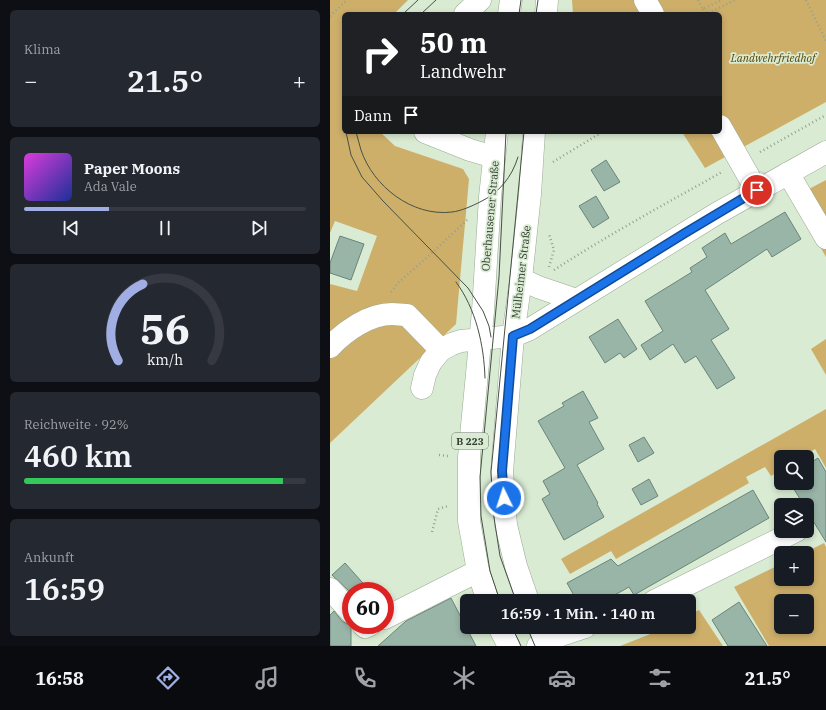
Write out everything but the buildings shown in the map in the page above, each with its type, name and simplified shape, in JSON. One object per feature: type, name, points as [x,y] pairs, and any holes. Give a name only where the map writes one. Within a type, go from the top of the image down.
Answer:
[{"type":"main road","points":[[467,12],[480,0]]},
{"type":"main road","points":[[509,12],[511,0]]},
{"type":"main road","points":[[546,12],[547,0]]},
{"type":"main road","points":[[645,0],[652,12]]},
{"type":"main road","points":[[722,129],[757,190]]},
{"type":"main road","points":[[430,134],[470,150],[494,157]]},
{"type":"main road","name":"Oberhausener Straße","points":[[480,340],[490,197],[497,134]]},
{"type":"main road","name":"Mülheimer Straße","points":[[526,594],[516,566],[506,525],[502,471],[513,336],[530,194],[534,134]]},
{"type":"main road","points":[[422,388],[425,375],[431,362],[441,350],[461,340],[480,340],[513,336],[530,329],[685,233],[757,190],[826,152]]},
{"type":"main road","points":[[788,173],[826,238]]},
{"type":"main road","points":[[521,279],[538,287],[576,300]]},
{"type":"main road","points":[[330,347],[356,326],[365,321],[375,317],[391,314],[407,315],[441,350]]},
{"type":"main road","name":"B 223","points":[[480,340],[469,456],[468,501],[469,521],[478,571],[486,594]]},
{"type":"main road","points":[[668,594],[782,538]]},
{"type":"main road","points":[[394,613],[478,571]]},
{"type":"main road","points":[[330,589],[342,602]]},
{"type":"main road","points":[[503,634],[509,646]]},
{"type":"main road","points":[[543,641],[564,634]]},
{"type":"path","points":[[331,14],[346,0]]},
{"type":"path","points":[[698,0],[705,12]]},
{"type":"path","points":[[703,9],[721,0]]},
{"type":"path","points":[[711,12],[735,0]]},
{"type":"path","points":[[806,0],[826,41]]},
{"type":"path","points":[[552,271],[589,247],[826,115]]},
{"type":"path","points":[[553,162],[599,134]]},
{"type":"path","points":[[375,317],[398,283],[433,252],[490,197]]},
{"type":"path","points":[[432,532],[438,509],[468,501]]},
{"type":"green space","points":[[330,0],[408,0],[396,12],[342,12],[342,134],[382,134],[395,146],[463,169],[469,179],[456,324],[330,443],[330,284],[357,291],[377,236],[335,221],[330,233]]},
{"type":"green space","name":"Landwehrfriedhof","points":[[572,0],[826,0],[826,102],[705,168],[683,134],[722,134],[722,12],[573,12]]},
{"type":"green space","points":[[826,180],[826,257],[792,198]]},
{"type":"green space","points":[[826,339],[826,375],[811,349]]},
{"type":"green space","points":[[826,409],[826,468],[815,449],[774,450],[774,474],[771,476],[765,467],[746,477],[749,483],[616,559],[611,551],[570,574],[561,559]]},
{"type":"green space","points":[[824,543],[826,547],[826,646],[769,646],[734,587],[774,567],[774,586],[814,586],[814,548]]},
{"type":"green space","points":[[699,610],[723,646],[620,646],[650,634],[696,634],[696,612]]},
{"type":"tram line","points":[[405,12],[418,0]]},
{"type":"tram line","points":[[423,12],[436,0]]},
{"type":"tram line","points":[[519,12],[521,0]]},
{"type":"tram line","points":[[536,12],[538,0]]},
{"type":"tram line","points":[[346,134],[351,155],[362,177],[383,201],[468,288],[483,311],[489,326],[491,337]]},
{"type":"tram line","points":[[357,134],[361,150],[367,163],[375,176],[385,187],[409,204],[437,212],[459,211],[474,205],[493,194],[504,184],[518,157]]},
{"type":"tram line","points":[[498,594],[490,571],[481,516],[480,477],[499,277],[506,134]]},
{"type":"tram line","points":[[514,594],[500,556],[493,511],[491,472],[524,134]]},
{"type":"tram line","points":[[456,282],[469,304],[478,328],[483,353],[485,378]]},
{"type":"tram line","points":[[515,634],[521,646]]},
{"type":"tram line","points":[[530,634],[535,646]]},
{"type":"route","points":[[504,498],[502,471],[513,336],[530,329],[757,190]]}]
